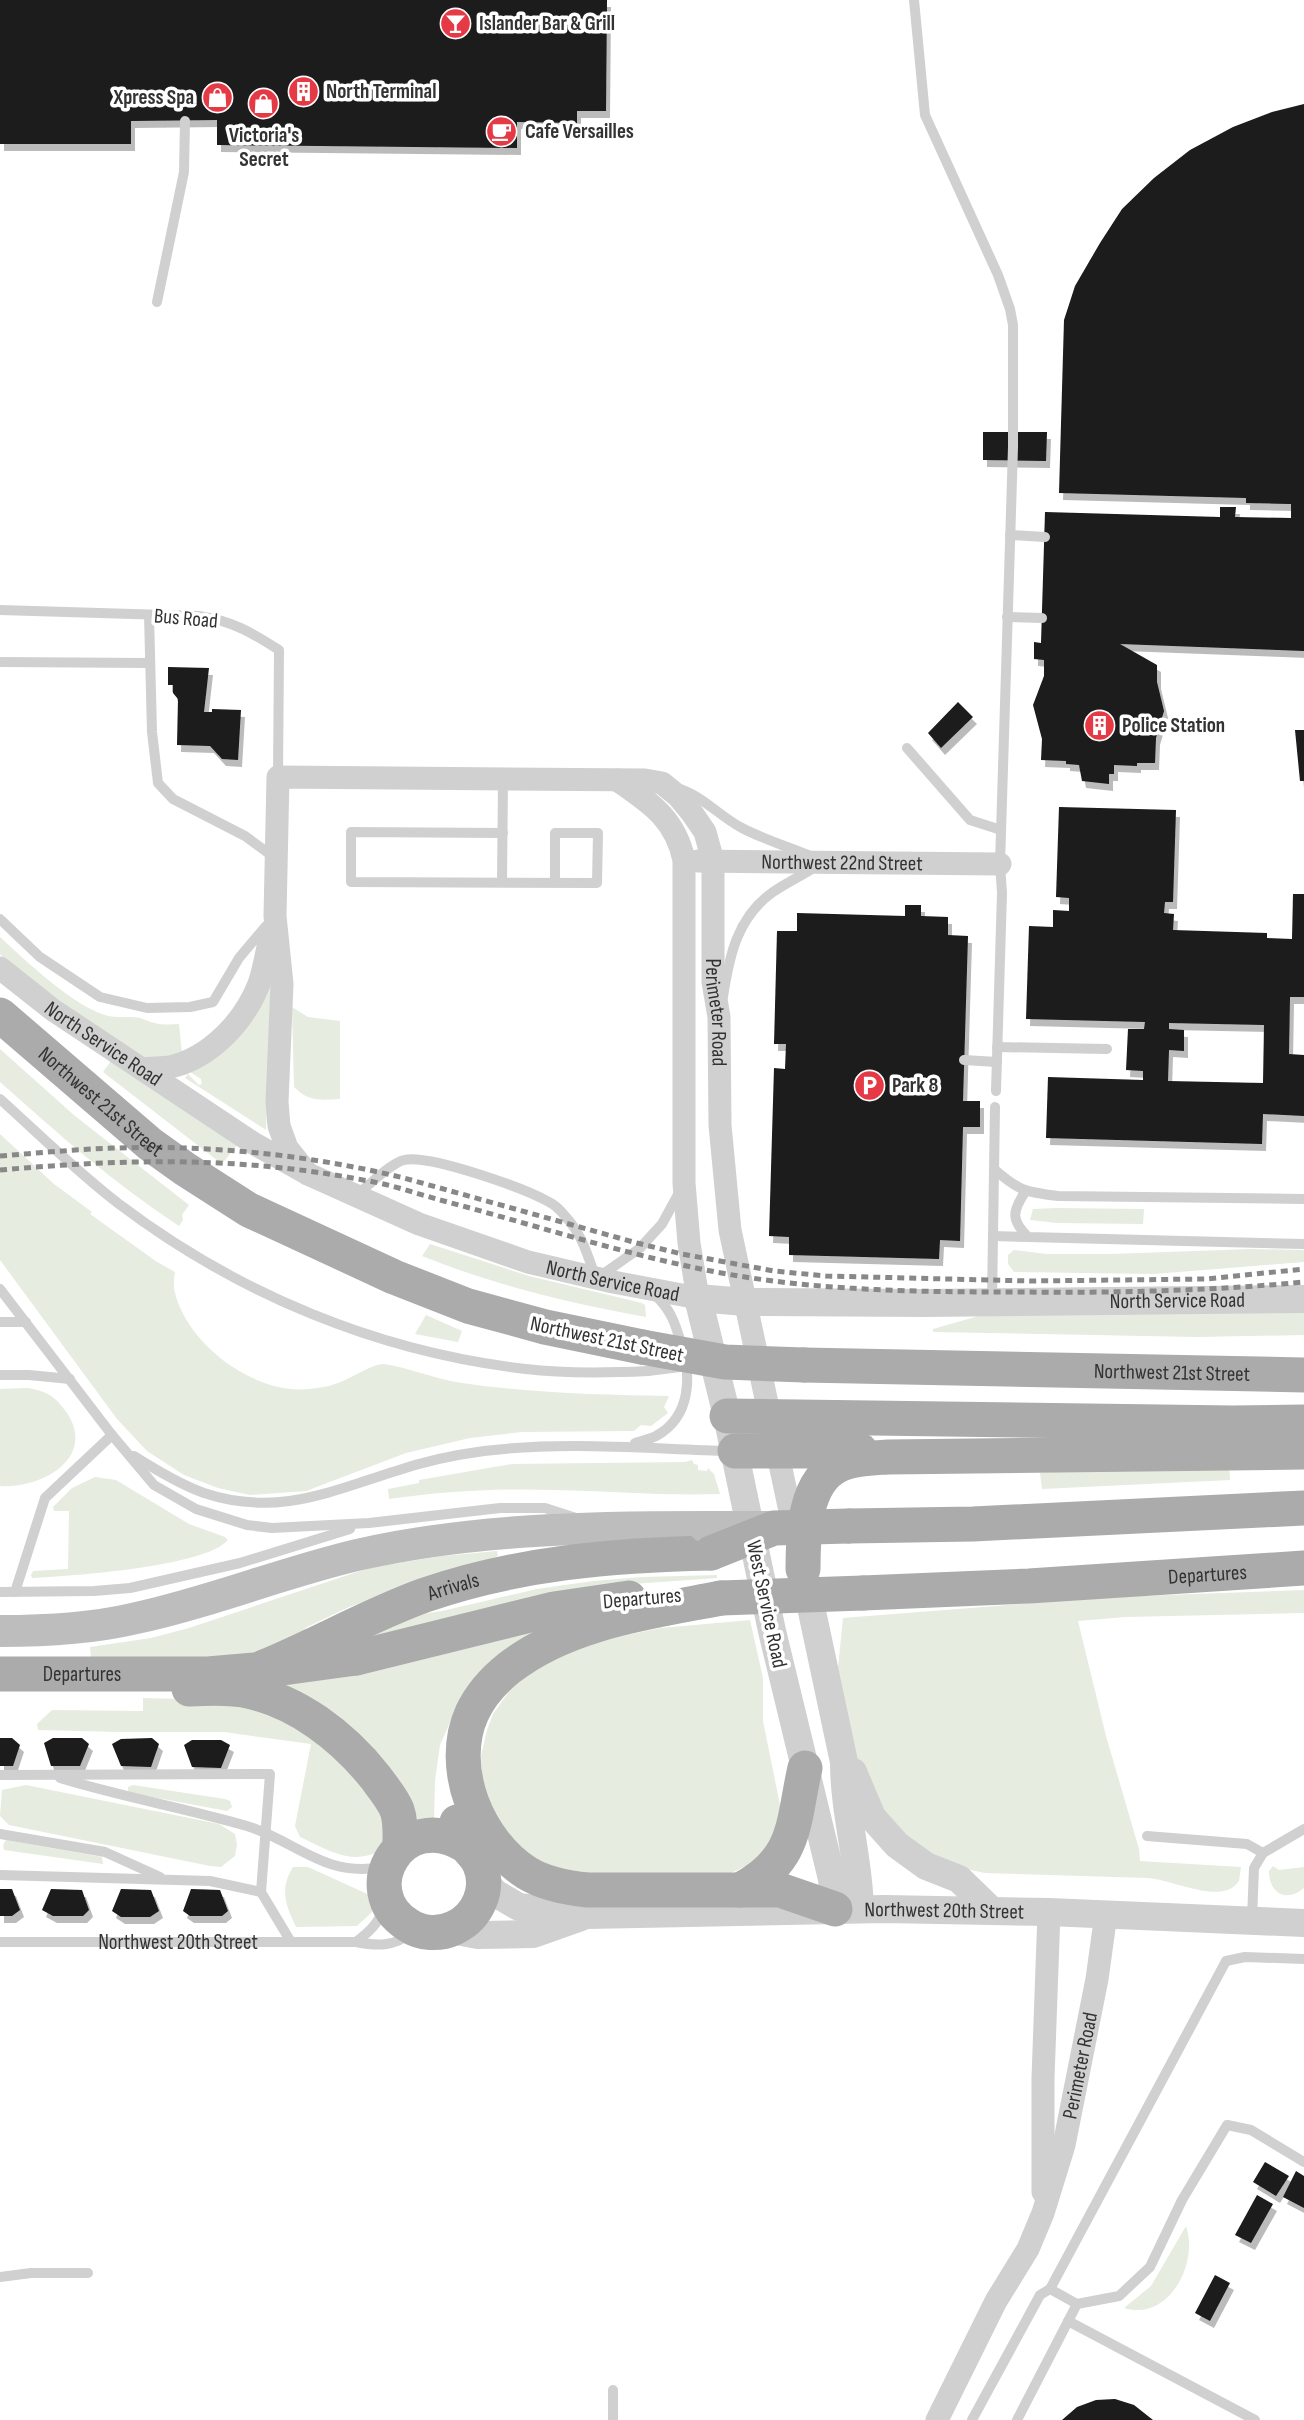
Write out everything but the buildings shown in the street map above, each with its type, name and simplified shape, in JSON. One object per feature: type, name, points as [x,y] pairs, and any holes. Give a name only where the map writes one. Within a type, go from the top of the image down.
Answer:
[{"type":"main road","name":"Northwest 21st Street","points":[[0,1015],[150,1144],[249,1210],[370,1266],[468,1306],[645,1359],[804,1365],[1304,1375]]},
{"type":"main road","points":[[1244,1373],[1304,1359]]},
{"type":"main road","points":[[727,1416],[1304,1422]]},
{"type":"main road","points":[[735,1451],[860,1451],[888,1457]]},
{"type":"main road","points":[[803,1569],[810,1506],[822,1476],[847,1462],[888,1457],[1304,1452]]},
{"type":"main road","name":"Arrivals","points":[[391,1869],[400,1820],[389,1796],[354,1751],[314,1721],[285,1703],[242,1690],[143,1689],[216,1679],[261,1668],[369,1617],[427,1594],[497,1575],[774,1528],[973,1524],[1304,1508]]},
{"type":"main road","points":[[0,1631],[73,1628],[132,1619],[316,1566],[391,1548],[526,1531],[603,1527],[708,1540]]},
{"type":"main road","name":"Departures","points":[[0,1675],[208,1674],[281,1668],[356,1658],[524,1615],[587,1603],[684,1593],[721,1598],[863,1593],[1030,1586],[1300,1569]]},
{"type":"main road","points":[[466,1846],[454,1838],[440,1834],[419,1837],[391,1869],[397,1916],[416,1929],[439,1932],[451,1930],[472,1915],[483,1892],[481,1867],[466,1846],[452,1803],[464,1758],[468,1725],[477,1704],[494,1682],[543,1646],[590,1627],[643,1613],[721,1598]]},
{"type":"main road","points":[[464,1758],[465,1775],[481,1823],[502,1853],[534,1877],[556,1885],[580,1889],[780,1890],[848,1909]]},
{"type":"main road","points":[[740,1890],[764,1875],[786,1849],[794,1826],[805,1768]]},
{"type":"street","points":[[308,1174],[287,1148],[279,1126],[277,1102],[282,984],[275,916],[278,778],[617,780],[662,783]]},
{"type":"street","name":"Perimeter Road","points":[[617,780],[656,808],[673,828],[684,860],[684,1183],[688,1243],[698,1298]]},
{"type":"street","name":"Perimeter Road","points":[[662,783],[678,796],[705,832],[713,861],[713,982],[719,1017],[721,1147],[730,1230],[745,1302]]},
{"type":"street","name":"Northwest 22nd Street","points":[[684,860],[1000,864]]},
{"type":"street","points":[[142,1069],[170,1066],[193,1058],[233,1027],[259,983],[275,916]]},
{"type":"street","name":"North Service Road","points":[[0,968],[53,1010],[253,1143],[308,1174],[455,1238],[528,1262],[648,1289],[698,1298],[745,1302],[992,1303],[1304,1299]]},
{"type":"street","name":"West Service Road","points":[[698,1298],[735,1451],[772,1631],[832,1879],[848,1909]]},
{"type":"street","name":"West Service Road","points":[[745,1302],[844,1762],[844,1793],[857,1860],[848,1909]]},
{"type":"street","points":[[844,1762],[853,1772],[872,1816],[897,1845],[926,1866],[959,1879],[992,1910]]},
{"type":"street","name":"Northwest 20th Street","points":[[483,1879],[495,1893],[519,1907],[587,1915],[848,1909],[992,1910],[1304,1923]]},
{"type":"street","name":"Perimeter Road","points":[[1043,2213],[1042,2142],[1049,1912]]},
{"type":"street","name":"Perimeter Road","points":[[937,2420],[996,2301],[1028,2249],[1043,2213],[1063,2145],[1097,1979],[1106,1914]]},
{"type":"street","name":"Northwest 20th Street","points":[[451,1930],[478,1935],[533,1934],[587,1915]]},
{"type":"lane","points":[[914,0],[925,115],[998,275],[1010,309],[1013,340],[996,1091]]},
{"type":"lane","points":[[156,302],[184,172],[185,121]]},
{"type":"lane","points":[[1010,535],[1045,537]]},
{"type":"lane","name":"Bus Road","points":[[0,610],[199,616],[222,620],[246,629],[279,650],[278,778]]},
{"type":"lane","points":[[149,615],[152,732],[158,783],[173,799],[246,836],[275,859]]},
{"type":"lane","points":[[1007,617],[1042,618]]},
{"type":"lane","points":[[0,662],[150,663]]},
{"type":"lane","points":[[907,748],[970,820],[1001,831]]},
{"type":"lane","points":[[502,882],[503,779]]},
{"type":"lane","points":[[662,783],[687,791],[741,828],[823,862]]},
{"type":"lane","points":[[503,832],[351,832],[351,881],[555,883],[597,883],[598,833],[555,833],[555,883]]},
{"type":"lane","points":[[719,1017],[728,964],[744,922],[754,908],[771,893],[823,862]]},
{"type":"lane","points":[[0,919],[40,957],[100,997],[147,1008],[190,1007],[213,1002],[239,958],[275,916]]},
{"type":"lane","points":[[997,1048],[1107,1049]]},
{"type":"lane","points":[[964,1060],[997,1062]]},
{"type":"lane","points":[[0,1099],[87,1178],[129,1211],[201,1259],[288,1305],[383,1340],[527,1370],[570,1373],[645,1359]]},
{"type":"lane","points":[[992,1303],[996,1107]]},
{"type":"lane","points":[[356,1195],[397,1164],[418,1159],[436,1162],[532,1194],[552,1203],[579,1232],[596,1279],[640,1248],[662,1224],[684,1183]]},
{"type":"lane","points":[[994,1169],[1025,1192],[1058,1196],[1304,1199]]},
{"type":"lane","points":[[1025,1192],[1017,1204],[1015,1220],[1028,1237]]},
{"type":"lane","points":[[993,1236],[1304,1244]]},
{"type":"lane","points":[[630,1445],[656,1436],[666,1428],[679,1414],[687,1399],[685,1353],[673,1315],[648,1289]]},
{"type":"lane","points":[[0,1290],[154,1485],[196,1509],[221,1519],[272,1528],[369,1523],[472,1511],[545,1508],[603,1527]]},
{"type":"lane","points":[[0,1304],[12,1304]]},
{"type":"lane","points":[[0,1322],[26,1322]]},
{"type":"lane","points":[[0,1376],[50,1376],[70,1379]]},
{"type":"lane","points":[[15,1592],[45,1498],[112,1435]]},
{"type":"lane","points":[[125,1451],[171,1478],[205,1493],[239,1501],[272,1503],[326,1494],[452,1455],[522,1448],[630,1445],[689,1451],[735,1451]]},
{"type":"lane","points":[[0,1592],[130,1588],[240,1563],[369,1523]]},
{"type":"lane","points":[[0,1775],[270,1774],[261,1892],[291,1942]]},
{"type":"lane","points":[[48,1775],[265,1832],[301,1852],[338,1867],[391,1869],[384,1908],[379,1920],[356,1942]]},
{"type":"lane","points":[[1252,1922],[1254,1868],[1263,1853],[1304,1829]]},
{"type":"lane","points":[[0,1834],[105,1852],[166,1880]]},
{"type":"lane","points":[[1147,1836],[1247,1844],[1263,1853]]},
{"type":"lane","points":[[0,1875],[210,1881],[261,1892]]},
{"type":"lane","name":"Northwest 20th Street","points":[[0,1942],[356,1942],[377,1946],[404,1940],[416,1929]]},
{"type":"lane","points":[[972,2420],[1040,2295],[1050,2289],[1226,1961],[1245,1957],[1304,1959]]},
{"type":"lane","points":[[1050,2289],[1077,2304],[1119,2296],[1150,2267],[1182,2200],[1227,2125],[1251,2130],[1304,2162]]},
{"type":"lane","points":[[0,2277],[31,2273],[88,2273]]},
{"type":"lane","points":[[1017,2420],[1077,2304]]},
{"type":"lane","points":[[1068,2321],[1255,2420]]},
{"type":"lane","points":[[613,2390],[613,2420]]},
{"type":"shaded area","points":[[0,937],[50,981],[92,1010],[109,1016],[139,1018],[160,1024],[179,1024],[182,1054],[146,1059],[63,1005],[4,958],[0,954]]},
{"type":"shaded area","points":[[270,985],[266,1130],[185,1078],[188,1074],[199,1085],[202,1084],[201,1079],[187,1070]]},
{"type":"shaded area","points":[[292,1007],[308,1017],[340,1021],[340,1099],[310,1098],[294,1087]]},
{"type":"shaded area","points":[[0,1049],[75,1116],[189,1205],[179,1226],[109,1175],[0,1082]]},
{"type":"shaded area","points":[[111,1061],[237,1145],[222,1164],[103,1072]]},
{"type":"shaded area","points":[[0,1134],[54,1184],[92,1212],[90,1214],[175,1272],[175,1293],[182,1312],[194,1331],[227,1363],[267,1384],[288,1389],[322,1387],[384,1364],[452,1381],[513,1389],[669,1396],[664,1407],[668,1413],[651,1426],[641,1425],[634,1431],[522,1432],[470,1438],[406,1453],[306,1491],[250,1495],[218,1488],[184,1475],[147,1451],[117,1419],[0,1260]]},
{"type":"shaded area","points":[[1033,1209],[1144,1209],[1143,1224],[1030,1220]]},
{"type":"shaded area","points":[[430,1244],[529,1276],[642,1303],[645,1305],[646,1317],[560,1299],[477,1276],[422,1256]]},
{"type":"shaded area","points":[[1251,1249],[1304,1250],[1304,1262],[1154,1274],[1014,1272],[1008,1264],[1008,1255],[1014,1250],[1047,1254],[1112,1254]]},
{"type":"shaded area","points":[[1304,1312],[1304,1335],[1197,1337],[933,1332],[933,1329],[982,1315]]},
{"type":"shaded area","points":[[426,1315],[462,1331],[458,1342],[415,1334]]},
{"type":"shaded area","points":[[27,1388],[50,1395],[63,1407],[74,1429],[75,1444],[70,1457],[60,1468],[47,1476],[16,1486],[0,1486],[0,1389]]},
{"type":"shaded area","points":[[692,1460],[698,1465],[698,1470],[707,1471],[708,1468],[714,1474],[720,1494],[513,1489],[389,1499],[388,1489],[419,1483],[419,1480],[512,1464]]},
{"type":"shaded area","points":[[1229,1463],[1230,1480],[1042,1489],[1040,1473],[1069,1470]]},
{"type":"shaded area","points":[[95,1477],[116,1480],[189,1524],[228,1540],[215,1549],[166,1563],[105,1572],[32,1578],[33,1571],[68,1569],[69,1511],[54,1511],[53,1507],[72,1488]]},
{"type":"shaded area","points":[[497,1551],[498,1556],[349,1607],[305,1628],[306,1631],[245,1657],[91,1658],[90,1647],[151,1638],[189,1628],[372,1567]]},
{"type":"shaded area","points":[[717,1575],[717,1578],[604,1586],[366,1641],[382,1627],[417,1615],[537,1589],[642,1577]]},
{"type":"shaded area","points":[[1304,1590],[1304,1613],[1125,1617],[1078,1621],[1140,1861],[1241,1867],[1239,1881],[1231,1888],[1210,1892],[1148,1878],[985,1873],[966,1869],[931,1856],[889,1822],[858,1766],[838,1668],[843,1618],[1111,1597]]},
{"type":"shaded area","points":[[750,1620],[763,1678],[763,1721],[781,1810],[775,1831],[765,1849],[750,1863],[731,1873],[579,1873],[525,1858],[499,1828],[482,1778],[481,1756],[487,1730],[493,1714],[510,1690],[531,1672],[588,1643],[661,1628]]},
{"type":"shaded area","points":[[546,1626],[459,1702],[440,1745],[435,1781],[434,1821],[414,1825],[259,1686],[345,1674],[428,1658]]},
{"type":"shaded area","points":[[143,1698],[217,1700],[262,1706],[309,1731],[370,1791],[389,1830],[379,1851],[358,1857],[349,1856],[329,1851],[300,1837],[295,1826],[311,1744],[224,1732],[38,1730],[37,1724],[52,1710],[143,1711]]},
{"type":"shaded area","points":[[26,1785],[219,1824],[235,1834],[235,1856],[221,1867],[210,1866],[9,1825],[0,1816],[2,1790]]},
{"type":"shaded area","points":[[133,1785],[225,1799],[230,1801],[232,1807],[227,1811],[136,1794],[128,1791],[128,1787]]},
{"type":"shaded area","points":[[6,1840],[102,1857],[103,1864],[4,1850]]},
{"type":"shaded area","points":[[1273,1866],[1279,1870],[1304,1867],[1304,1888],[1291,1895],[1275,1890],[1269,1871]]},
{"type":"shaded area","points":[[293,1867],[308,1867],[374,1897],[372,1912],[357,1926],[296,1927],[285,1897],[286,1883]]},
{"type":"shaded area","points":[[1186,2226],[1188,2256],[1177,2286],[1167,2298],[1154,2306],[1140,2310],[1124,2308],[1151,2286]]},
{"type":"railway","points":[[0,1156],[153,1147],[262,1153],[333,1163],[404,1178],[682,1254],[774,1271],[826,1276],[1030,1281],[1206,1279],[1304,1269]]},
{"type":"railway","points":[[0,1170],[182,1162],[226,1163],[317,1172],[392,1186],[681,1265],[754,1278],[829,1287],[943,1292],[1091,1292],[1304,1282]]},
{"type":"place","name":"Islander Bar & Grill","points":[[456,23]]},
{"type":"place","name":"North Terminal","points":[[303,91]]},
{"type":"place","name":"Xpress Spa","points":[[217,97]]},
{"type":"place","name":"Victoria's Secret","points":[[264,103]]},
{"type":"place","name":"Cafe Versailles","points":[[502,131]]},
{"type":"place","name":"Police Station","points":[[1099,725]]},
{"type":"place","name":"Park 8","points":[[869,1085]]}]
